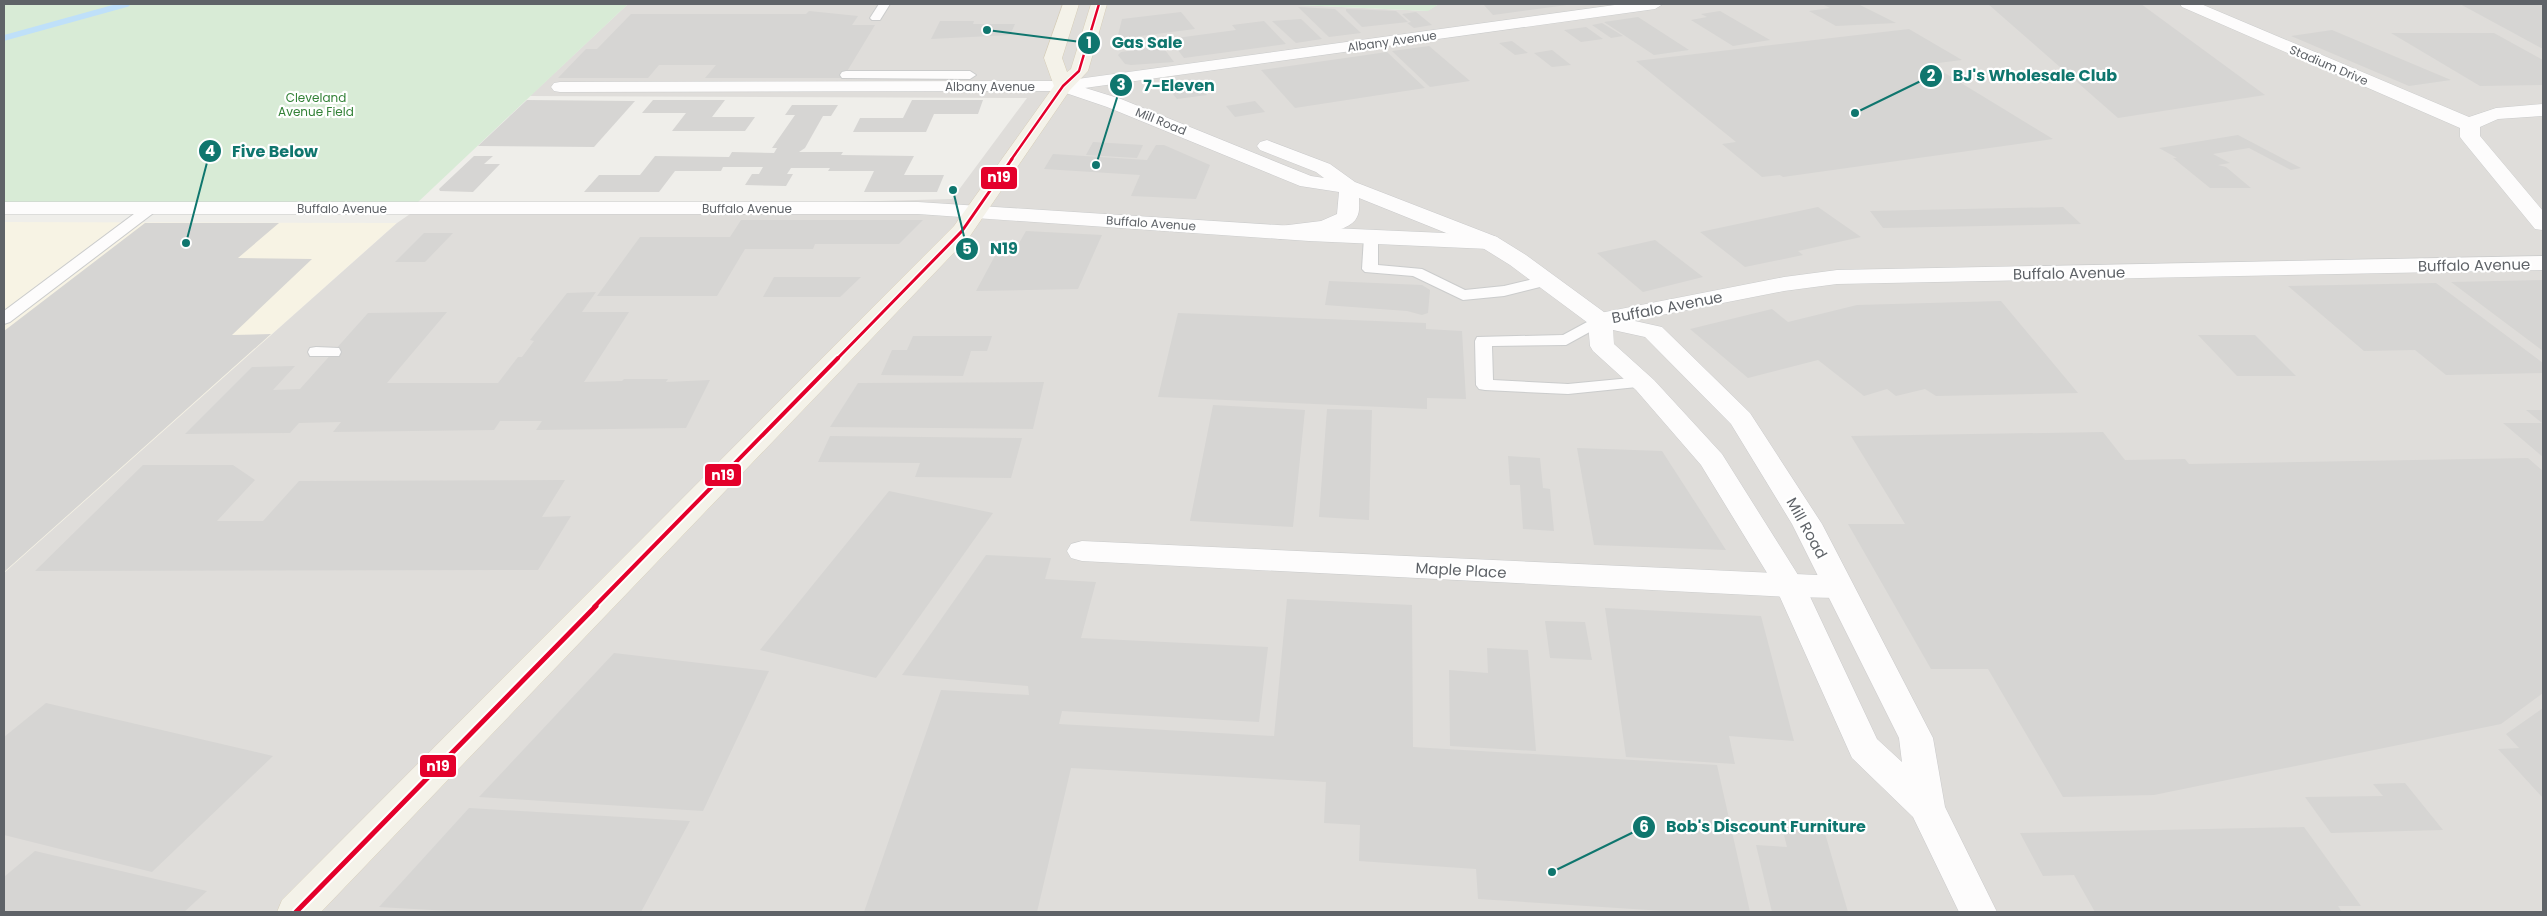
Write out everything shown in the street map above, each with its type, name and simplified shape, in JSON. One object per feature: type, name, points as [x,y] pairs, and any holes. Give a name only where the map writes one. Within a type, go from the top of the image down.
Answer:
[{"type":"main road","points":[[1063,86],[1053,58],[1071,4]]},
{"type":"main road","points":[[296,912],[962,231],[1063,86],[1079,71],[1099,4]]},
{"type":"street","name":"Albany Avenue","points":[[560,87],[1063,86],[1611,7],[1655,4]]},
{"type":"street","name":"Stadium Drive","points":[[2188,4],[2470,125]]},
{"type":"street","name":"Mill Road","points":[[1063,86],[1114,102],[1307,182],[1350,187],[1489,242],[1600,320],[1653,332],[1741,419],[1807,524],[1916,738],[1927,807],[1978,912]]},
{"type":"street","points":[[2543,110],[2512,111],[2491,115],[2478,119],[2470,125],[2470,137],[2543,224]]},
{"type":"street","points":[[1280,232],[1326,227],[1347,217],[1350,187]]},
{"type":"street","name":"Buffalo Avenue","points":[[4,208],[918,208],[1280,232],[1489,242]]},
{"type":"street","name":"Buffalo Avenue","points":[[1600,320],[1784,284],[1837,277],[2543,263]]},
{"type":"street","name":"Mill Road","points":[[1600,320],[1602,346],[1642,382],[1712,460],[1790,586],[1864,748],[1927,807]]},
{"type":"street","name":"Maple Place","points":[[1082,551],[1790,586],[1839,586]]},
{"type":"lane","points":[[876,18],[884,4]]},
{"type":"lane","points":[[846,75],[970,75]]},
{"type":"lane","points":[[4,319],[151,208]]},
{"type":"lane","points":[[1371,236],[1370,269],[1416,272],[1463,296],[1504,291],[1546,281]]},
{"type":"lane","points":[[1600,320],[1566,340],[1483,341],[1485,385],[1568,389],[1642,382]]},
{"type":"shaded area","points":[[628,4],[1277,4],[1427,11],[1439,4],[2543,4],[2543,912],[4,912],[4,573],[397,223],[410,214],[952,199],[1027,98],[530,96]]},
{"type":"shaded area","points":[[4,222],[397,223],[4,573]]},
{"type":"green space","name":"Cleveland Avenue Field","points":[[4,4],[628,4],[417,203],[4,203]]},
{"type":"green space","points":[[1277,4],[1439,4],[1428,11]]},
{"type":"building","points":[[1483,4],[1567,4],[1567,5],[1493,15]]},
{"type":"building","points":[[1822,4],[1858,4],[1896,23],[1836,26],[1809,11],[1830,8]]},
{"type":"building","points":[[1988,4],[2141,4],[2265,95],[2118,118]]},
{"type":"building","points":[[2460,4],[2543,4],[2543,49]]},
{"type":"building","points":[[1298,7],[1335,9],[1361,33],[1329,37]]},
{"type":"building","points":[[1346,9],[1396,11],[1408,22],[1362,27]]},
{"type":"building","points":[[809,11],[858,16],[852,25],[875,25],[843,78],[705,78],[716,65],[659,65],[648,78],[558,78],[586,49],[597,49],[631,14],[806,14]]},
{"type":"building","points":[[1720,11],[1770,40],[1733,46],[1691,20],[1707,17],[1701,14]]},
{"type":"building","points":[[1181,12],[1195,29],[1117,39],[1122,19]]},
{"type":"building","points":[[1416,12],[1432,25],[1414,28],[1407,23],[1411,22],[1402,14]]},
{"type":"building","points":[[1638,17],[1689,50],[1654,55],[1604,22]]},
{"type":"building","points":[[1301,19],[1322,39],[1296,43],[1272,21]]},
{"type":"building","points":[[940,21],[974,21],[973,24],[1015,24],[1010,35],[931,39]]},
{"type":"building","points":[[1264,21],[1286,44],[1184,58],[1169,39],[1236,30],[1232,25]]},
{"type":"building","points":[[1602,23],[1623,36],[1611,38],[1592,25]]},
{"type":"building","points":[[1586,27],[1603,39],[1581,42],[1564,30]]},
{"type":"building","points":[[1909,29],[1962,60],[1930,64],[2053,139],[1783,177],[1780,175],[1762,177],[1722,144],[1736,142],[1636,61]]},
{"type":"building","points":[[2332,30],[2451,80],[2409,86],[2291,36]]},
{"type":"building","points":[[2391,33],[2494,33],[2543,60],[2543,85],[2480,86]]},
{"type":"building","points":[[1512,41],[1528,53],[1515,55],[1499,43]]},
{"type":"building","points":[[1162,46],[1174,62],[1131,65],[1125,64],[1118,55],[1121,52]]},
{"type":"building","points":[[1429,46],[1470,81],[1430,87],[1392,51]]},
{"type":"building","points":[[1552,50],[1571,65],[1552,67],[1534,53]]},
{"type":"building","points":[[1387,52],[1425,88],[1295,108],[1261,70]]},
{"type":"building","points":[[1194,79],[1207,95],[1177,99],[1164,83]]},
{"type":"building","points":[[527,100],[635,101],[594,147],[478,146]]},
{"type":"building","points":[[653,100],[725,100],[712,117],[755,117],[745,131],[672,131],[686,113],[642,113]]},
{"type":"building","points":[[912,100],[983,100],[978,114],[934,114],[926,132],[853,132],[860,118],[903,118]]},
{"type":"building","points":[[1255,101],[1265,112],[1235,117],[1226,106]]},
{"type":"building","points":[[792,105],[838,105],[831,116],[823,116],[805,148],[799,152],[843,152],[841,155],[914,156],[904,175],[944,175],[937,192],[864,192],[874,171],[828,171],[830,168],[791,168],[787,174],[793,174],[786,186],[745,185],[752,174],[759,174],[763,167],[723,167],[721,171],[675,171],[659,192],[584,192],[599,175],[640,175],[655,156],[729,157],[732,152],[774,153],[777,148],[772,148],[795,115],[785,115]]},
{"type":"building","points":[[2238,135],[2301,168],[2291,170],[2249,148],[2213,154],[2230,163],[2218,165],[2226,167],[2251,188],[2210,188],[2173,158],[2177,158],[2159,148]]},
{"type":"building","points":[[1093,142],[1143,145],[1137,158],[1086,155]]},
{"type":"building","points":[[1156,145],[1164,145],[1210,165],[1196,199],[1131,196],[1140,175],[1044,169],[1053,154],[1147,160]]},
{"type":"building","points":[[474,156],[493,156],[484,164],[500,164],[473,192],[440,191],[439,189]]},
{"type":"building","points":[[1818,207],[1861,237],[1798,251],[1803,255],[1745,267],[1700,232]]},
{"type":"building","points":[[2063,207],[2081,224],[1883,228],[1870,211]]},
{"type":"building","points":[[741,220],[923,220],[899,244],[815,244],[813,249],[745,249],[717,296],[597,296],[640,237],[730,237]]},
{"type":"building","points":[[145,223],[279,223],[238,258],[312,259],[232,335],[271,334],[4,572],[4,331]]},
{"type":"building","points":[[1026,231],[1102,235],[1078,289],[976,291],[997,252],[1014,252]]},
{"type":"building","points":[[424,233],[453,233],[425,262],[395,262]]},
{"type":"building","points":[[1655,240],[1703,277],[1643,292],[1597,253]]},
{"type":"building","points":[[774,277],[861,277],[840,297],[763,297]]},
{"type":"building","points":[[2543,280],[2543,351],[2451,282]]},
{"type":"building","points":[[1329,281],[1422,285],[1430,290],[1428,313],[1422,315],[1407,311],[1325,305]]},
{"type":"building","points":[[2436,283],[2543,363],[2543,373],[2446,375],[2415,350],[2364,351],[2288,286]]},
{"type":"building","points":[[596,292],[582,312],[629,312],[584,382],[622,381],[624,379],[668,379],[666,382],[710,380],[686,428],[536,430],[542,421],[500,421],[494,430],[333,432],[341,422],[299,423],[290,433],[185,434],[252,367],[295,366],[273,390],[300,389],[368,313],[447,312],[387,383],[498,383],[518,357],[522,357],[534,341],[530,340],[567,293]]},
{"type":"building","points":[[2001,301],[2078,393],[1936,396],[1925,389],[1896,396],[1887,389],[1864,396],[1818,360],[1748,378],[1690,329],[1772,309],[1788,322],[1857,305]]},
{"type":"building","points":[[1178,313],[1426,323],[1426,329],[1462,331],[1466,399],[1427,398],[1427,409],[1158,397]]},
{"type":"building","points":[[2198,335],[2255,335],[2296,376],[2237,376]]},
{"type":"building","points":[[913,336],[992,336],[987,351],[971,351],[963,376],[881,375],[892,350],[907,350]]},
{"type":"building","points":[[1044,382],[1033,429],[830,427],[858,383]]},
{"type":"building","points":[[1213,405],[1305,410],[1293,527],[1190,521]]},
{"type":"building","points":[[1327,409],[1372,410],[1369,520],[1319,517]]},
{"type":"building","points":[[2526,410],[2543,410],[2543,457],[2503,423],[2542,423]]},
{"type":"building","points":[[2103,432],[2125,460],[2185,459],[2189,464],[2528,458],[2543,471],[2543,693],[2501,724],[2154,795],[2063,797],[1988,669],[1931,669],[1848,524],[1905,524],[1851,436]]},
{"type":"building","points":[[830,436],[1022,438],[1011,478],[915,477],[920,463],[818,462]]},
{"type":"building","points":[[1577,448],[1662,451],[1726,550],[1594,545]]},
{"type":"building","points":[[1508,456],[1540,458],[1543,488],[1550,489],[1554,531],[1523,529],[1520,485],[1510,485]]},
{"type":"building","points":[[143,465],[233,465],[255,480],[217,521],[263,521],[299,481],[565,480],[542,517],[571,516],[538,570],[35,571]]},
{"type":"building","points":[[889,491],[993,513],[876,678],[760,650]]},
{"type":"building","points":[[986,555],[1051,558],[1045,579],[1096,582],[1081,638],[1268,647],[1259,722],[1062,711],[1059,724],[1274,736],[1287,599],[1412,605],[1413,747],[1717,765],[1750,912],[1680,912],[1478,899],[1476,869],[1359,861],[1360,825],[1324,823],[1326,782],[1071,768],[1037,912],[864,912],[941,690],[1029,695],[1028,686],[902,675]]},
{"type":"building","points":[[1605,608],[1761,616],[1794,741],[1729,736],[1735,764],[1626,757]]},
{"type":"building","points":[[1545,621],[1585,622],[1592,660],[1550,658]]},
{"type":"building","points":[[1487,648],[1528,650],[1536,751],[1450,746],[1449,670],[1488,673]]},
{"type":"building","points":[[614,653],[769,671],[703,811],[479,797]]},
{"type":"building","points":[[46,703],[273,756],[152,872],[4,835],[4,737]]},
{"type":"building","points":[[2543,708],[2543,798],[2498,749],[2519,748],[2506,734]]},
{"type":"building","points":[[2405,783],[2443,830],[2331,833],[2305,797],[2383,796],[2373,784]]},
{"type":"building","points":[[469,808],[690,821],[641,912],[467,912],[379,907]]},
{"type":"building","points":[[1782,827],[1824,830],[1848,912],[1772,912],[1756,845],[1787,847]]},
{"type":"building","points":[[2304,827],[2361,906],[2338,906],[2342,912],[2095,912],[2074,875],[2043,876],[2020,833]]},
{"type":"building","points":[[35,851],[207,891],[184,912],[4,912],[4,877]]},
{"type":"waterway","points":[[4,38],[127,4]]},
{"type":"transit line","name":"n19","points":[[296,912],[962,231],[1063,86],[1079,71],[1099,4]]},
{"type":"place","name":"Gas Sale","points":[[987,30]]},
{"type":"place","name":"BJ's Wholesale Club","points":[[1855,113]]},
{"type":"place","name":"7-Eleven","points":[[1096,165]]},
{"type":"place","name":"N19","points":[[953,190]]},
{"type":"place","name":"Five Below","points":[[186,243]]},
{"type":"place","name":"Bob's Discount Furniture","points":[[1552,872]]}]
